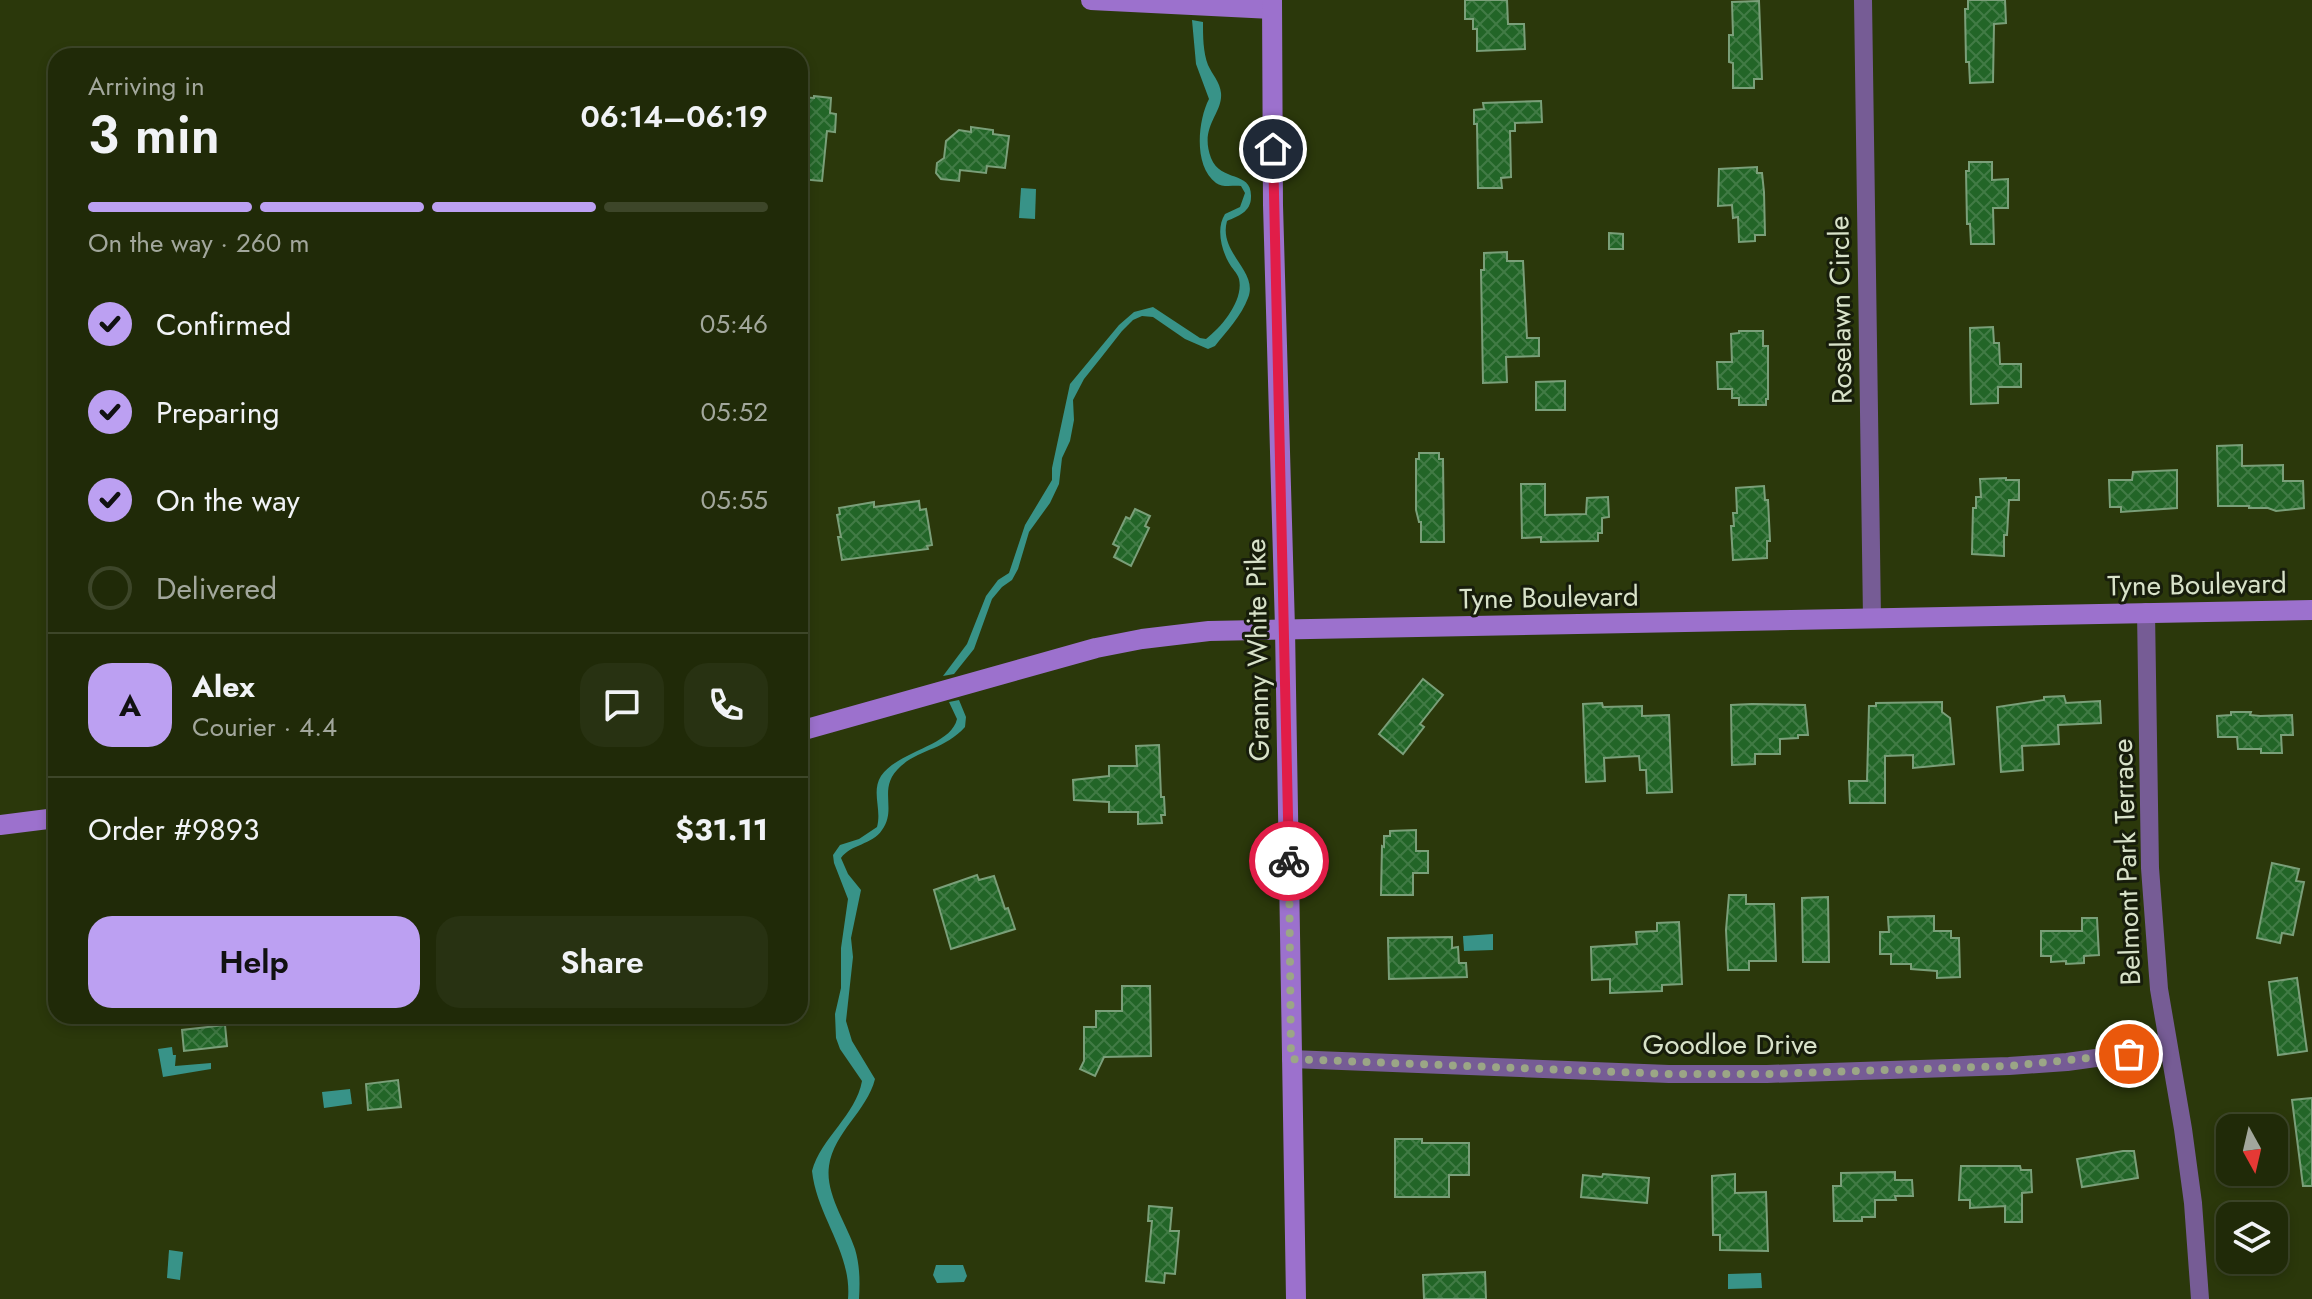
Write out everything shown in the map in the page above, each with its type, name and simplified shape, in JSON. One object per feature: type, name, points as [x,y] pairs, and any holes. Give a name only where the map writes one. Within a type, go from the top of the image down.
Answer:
[{"type":"street","points":[[1091,0],[1272,4]]},
{"type":"street","name":"Roselawn Circle","points":[[1863,0],[1872,618]]},
{"type":"street","name":"Granny White Pike","points":[[1272,4],[1273,205],[1285,628],[1296,1299]]},
{"type":"street","name":"Tyne Boulevard","points":[[808,729],[1115,643],[1209,631],[2312,610]]},
{"type":"street","name":"Belmont Park Terrace","points":[[2146,612],[2150,868],[2159,989],[2193,1203],[2200,1299]]},
{"type":"street","points":[[0,825],[48,819]]},
{"type":"street","name":"Goodloe Drive","points":[[1291,1059],[1656,1074],[1767,1074],[2009,1066],[2067,1062],[2168,1048]]},
{"type":"water","points":[[1192,20],[1203,22],[1206,60],[1221,93],[1219,108],[1209,129],[1211,158],[1222,171],[1241,179],[1250,189],[1249,206],[1243,213],[1227,221],[1226,232],[1228,243],[1248,279],[1248,298],[1229,329],[1215,346],[1208,349],[1185,339],[1153,317],[1142,316],[1133,320],[1122,331],[1084,379],[1073,400],[1074,420],[1070,441],[1062,458],[1059,484],[1050,503],[1029,532],[1018,569],[1012,580],[992,599],[974,649],[954,674],[943,676],[967,644],[986,596],[998,580],[1009,573],[1025,525],[1052,480],[1070,384],[1119,325],[1134,312],[1153,307],[1206,339],[1219,328],[1235,304],[1239,279],[1224,251],[1220,232],[1225,214],[1240,207],[1245,193],[1241,186],[1216,183],[1204,166],[1200,130],[1209,99],[1196,64]]},
{"type":"water","points":[[1021,188],[1036,189],[1035,219],[1019,218]]},
{"type":"water","points":[[959,700],[966,717],[965,727],[949,740],[901,766],[890,782],[888,814],[882,830],[841,858],[848,874],[861,890],[851,938],[853,957],[846,1021],[852,1041],[875,1079],[871,1091],[837,1143],[829,1166],[833,1198],[858,1262],[859,1299],[848,1299],[845,1266],[820,1204],[812,1171],[816,1159],[853,1105],[862,1081],[836,1038],[835,1014],[841,988],[841,948],[848,899],[833,855],[840,845],[859,839],[877,827],[877,788],[881,776],[899,760],[945,736],[957,719],[949,702]]},
{"type":"water","points":[[1493,934],[1493,950],[1464,951],[1463,936]]},
{"type":"water","points":[[172,1047],[173,1055],[176,1055],[175,1066],[211,1063],[211,1069],[163,1077],[158,1049]]},
{"type":"water","points":[[350,1089],[352,1104],[324,1108],[322,1092]]},
{"type":"water","points":[[169,1250],[183,1252],[180,1280],[167,1278]]},
{"type":"water","points":[[936,1265],[963,1265],[967,1276],[964,1282],[937,1283],[933,1275]]},
{"type":"water","points":[[1761,1273],[1762,1288],[1728,1289],[1728,1274]]},
{"type":"building","points":[[1465,0],[1507,0],[1508,24],[1524,24],[1525,49],[1477,51],[1477,29],[1473,29],[1473,19],[1465,19]]},
{"type":"building","points":[[1968,0],[2005,0],[2006,23],[1994,24],[1993,82],[1970,83],[1969,62],[1966,62],[1965,9],[1968,9]]},
{"type":"building","points":[[1759,1],[1762,79],[1754,79],[1754,88],[1733,88],[1733,63],[1729,62],[1729,35],[1733,35],[1732,2]]},
{"type":"building","points":[[808,98],[831,98],[830,113],[836,114],[835,132],[827,131],[822,181],[808,180]]},
{"type":"building","points":[[1541,101],[1542,122],[1515,123],[1515,131],[1510,131],[1511,177],[1501,178],[1502,188],[1478,188],[1474,110],[1484,109],[1483,103]]},
{"type":"building","points":[[971,127],[1009,136],[1005,168],[987,166],[986,173],[960,170],[959,181],[941,179],[936,173],[937,163],[944,158],[946,141],[959,130],[971,132]]},
{"type":"building","points":[[1969,162],[1992,162],[1992,180],[2008,179],[2008,208],[1993,208],[1994,244],[1971,244],[1970,224],[1967,224],[1966,171],[1969,171]]},
{"type":"building","points":[[1757,167],[1757,173],[1762,173],[1765,235],[1755,235],[1755,241],[1739,242],[1738,217],[1733,218],[1732,205],[1718,206],[1719,169]]},
{"type":"building","points":[[1609,233],[1623,234],[1623,249],[1609,249]]},
{"type":"building","points":[[1507,252],[1507,261],[1523,261],[1527,338],[1539,338],[1539,356],[1506,357],[1507,382],[1483,383],[1481,270],[1484,270],[1484,253]]},
{"type":"building","points":[[1993,327],[1994,343],[1999,343],[2000,364],[2021,364],[2021,387],[1998,387],[1998,403],[1971,404],[1970,328]]},
{"type":"building","points":[[1763,331],[1763,346],[1768,346],[1766,405],[1739,405],[1739,398],[1732,398],[1732,389],[1718,389],[1717,362],[1732,362],[1731,334]]},
{"type":"building","points":[[1565,381],[1565,410],[1536,410],[1536,382]]},
{"type":"building","points":[[2242,445],[2242,466],[2283,465],[2283,481],[2303,481],[2304,508],[2276,511],[2249,506],[2218,506],[2217,446]]},
{"type":"building","points":[[1419,453],[1439,453],[1439,459],[1443,459],[1444,542],[1421,542],[1421,522],[1416,510],[1416,459],[1419,459]]},
{"type":"building","points":[[2177,470],[2177,508],[2121,512],[2121,507],[2110,507],[2109,480],[2132,480],[2133,472]]},
{"type":"building","points":[[1980,479],[2019,480],[2019,500],[2009,500],[2004,556],[1972,554],[1973,508],[1976,508],[1976,497],[1981,497]]},
{"type":"building","points":[[1521,484],[1545,484],[1545,515],[1586,514],[1587,498],[1608,497],[1609,517],[1602,518],[1602,533],[1598,533],[1598,541],[1541,542],[1541,537],[1522,538]]},
{"type":"building","points":[[1764,486],[1765,500],[1768,500],[1770,541],[1767,541],[1767,558],[1733,560],[1731,526],[1734,526],[1733,513],[1737,513],[1736,488]]},
{"type":"building","points":[[919,501],[920,510],[926,509],[932,545],[927,546],[928,549],[842,560],[838,537],[841,537],[837,515],[840,514],[839,508],[874,502],[874,507]]},
{"type":"building","points":[[1135,509],[1150,516],[1145,526],[1149,528],[1131,566],[1114,557],[1119,547],[1113,544],[1126,517],[1130,519]]},
{"type":"building","points":[[1423,679],[1443,695],[1420,724],[1424,727],[1403,754],[1379,734]]},
{"type":"building","points":[[2064,696],[2066,703],[2100,701],[2101,723],[2058,725],[2059,744],[2022,746],[2023,770],[2001,772],[1997,707]]},
{"type":"building","points":[[1942,702],[1942,712],[1950,718],[1954,764],[1913,768],[1913,755],[1885,756],[1885,803],[1850,803],[1849,781],[1867,781],[1869,706],[1876,706],[1876,703]]},
{"type":"building","points":[[1602,703],[1603,707],[1642,706],[1642,716],[1669,715],[1672,792],[1647,793],[1646,770],[1640,770],[1639,756],[1604,758],[1605,781],[1586,782],[1583,704]]},
{"type":"building","points":[[1731,705],[1805,705],[1808,735],[1780,739],[1780,754],[1755,754],[1755,764],[1732,765]]},
{"type":"building","points":[[2231,712],[2251,712],[2250,715],[2260,716],[2292,715],[2293,735],[2281,735],[2282,753],[2238,749],[2237,737],[2218,737],[2217,716],[2231,715]]},
{"type":"building","points":[[1159,745],[1161,797],[1164,797],[1165,815],[1161,815],[1162,823],[1138,824],[1138,812],[1109,812],[1109,802],[1074,800],[1073,780],[1109,776],[1109,766],[1137,766],[1136,746]]},
{"type":"building","points":[[1416,830],[1416,851],[1428,851],[1428,873],[1413,873],[1413,895],[1381,895],[1384,836],[1390,836],[1390,831]]},
{"type":"building","points":[[2272,863],[2299,869],[2296,881],[2304,882],[2293,935],[2282,933],[2280,943],[2257,938]]},
{"type":"building","points":[[977,875],[979,880],[994,876],[1015,929],[951,949],[934,890]]},
{"type":"building","points":[[1729,895],[1746,895],[1746,904],[1774,904],[1776,961],[1749,961],[1749,970],[1728,970],[1726,930]]},
{"type":"building","points":[[1828,897],[1829,962],[1803,962],[1802,898]]},
{"type":"building","points":[[1934,916],[1934,931],[1951,931],[1951,938],[1959,938],[1960,977],[1937,978],[1937,971],[1911,969],[1911,964],[1891,964],[1891,954],[1880,954],[1880,932],[1889,932],[1888,917]]},
{"type":"building","points":[[2082,918],[2097,918],[2099,955],[2084,956],[2084,963],[2066,964],[2066,961],[2051,962],[2051,956],[2041,956],[2041,931],[2082,931]]},
{"type":"building","points":[[1679,922],[1682,984],[1662,985],[1662,991],[1610,993],[1610,979],[1592,980],[1591,947],[1637,944],[1636,932],[1657,931],[1657,923]]},
{"type":"building","points":[[1452,937],[1452,948],[1458,947],[1459,963],[1466,963],[1467,977],[1389,979],[1388,938]]},
{"type":"building","points":[[2297,978],[2307,1051],[2278,1055],[2269,982]]},
{"type":"building","points":[[1122,986],[1150,986],[1151,1056],[1104,1057],[1095,1076],[1080,1069],[1084,1061],[1084,1027],[1096,1027],[1096,1011],[1122,1011]]},
{"type":"building","points":[[225,1025],[227,1046],[184,1051],[182,1030]]},
{"type":"building","points":[[398,1080],[401,1107],[368,1110],[366,1084]]},
{"type":"building","points":[[2312,1098],[2312,1186],[2303,1186],[2292,1100]]},
{"type":"building","points":[[1395,1139],[1422,1139],[1422,1143],[1469,1143],[1469,1175],[1449,1175],[1449,1197],[1395,1197]]},
{"type":"building","points":[[2134,1151],[2138,1178],[2082,1187],[2077,1159]]},
{"type":"building","points":[[1961,1166],[2020,1166],[2021,1170],[2031,1170],[2032,1192],[2022,1193],[2022,1222],[2005,1222],[2005,1206],[1970,1208],[1970,1200],[1959,1200]]},
{"type":"building","points":[[1895,1172],[1895,1180],[1912,1180],[1913,1196],[1875,1200],[1875,1217],[1862,1217],[1862,1221],[1834,1221],[1833,1186],[1841,1186],[1841,1173]]},
{"type":"building","points":[[1603,1174],[1649,1178],[1647,1203],[1581,1197],[1583,1175],[1602,1177]]},
{"type":"building","points":[[1735,1174],[1735,1193],[1766,1192],[1768,1251],[1720,1250],[1720,1235],[1713,1235],[1712,1176]]},
{"type":"building","points":[[1149,1206],[1172,1208],[1170,1231],[1179,1231],[1175,1274],[1165,1273],[1164,1283],[1146,1281],[1152,1221],[1148,1221]]},
{"type":"building","points":[[1485,1272],[1486,1299],[1424,1299],[1423,1275]]},
{"type":"way so far","points":[[1289,861],[1291,1059],[1669,1074],[1767,1074],[2009,1066],[2129,1054]]},
{"type":"route","points":[[1273,149],[1289,861]]}]
